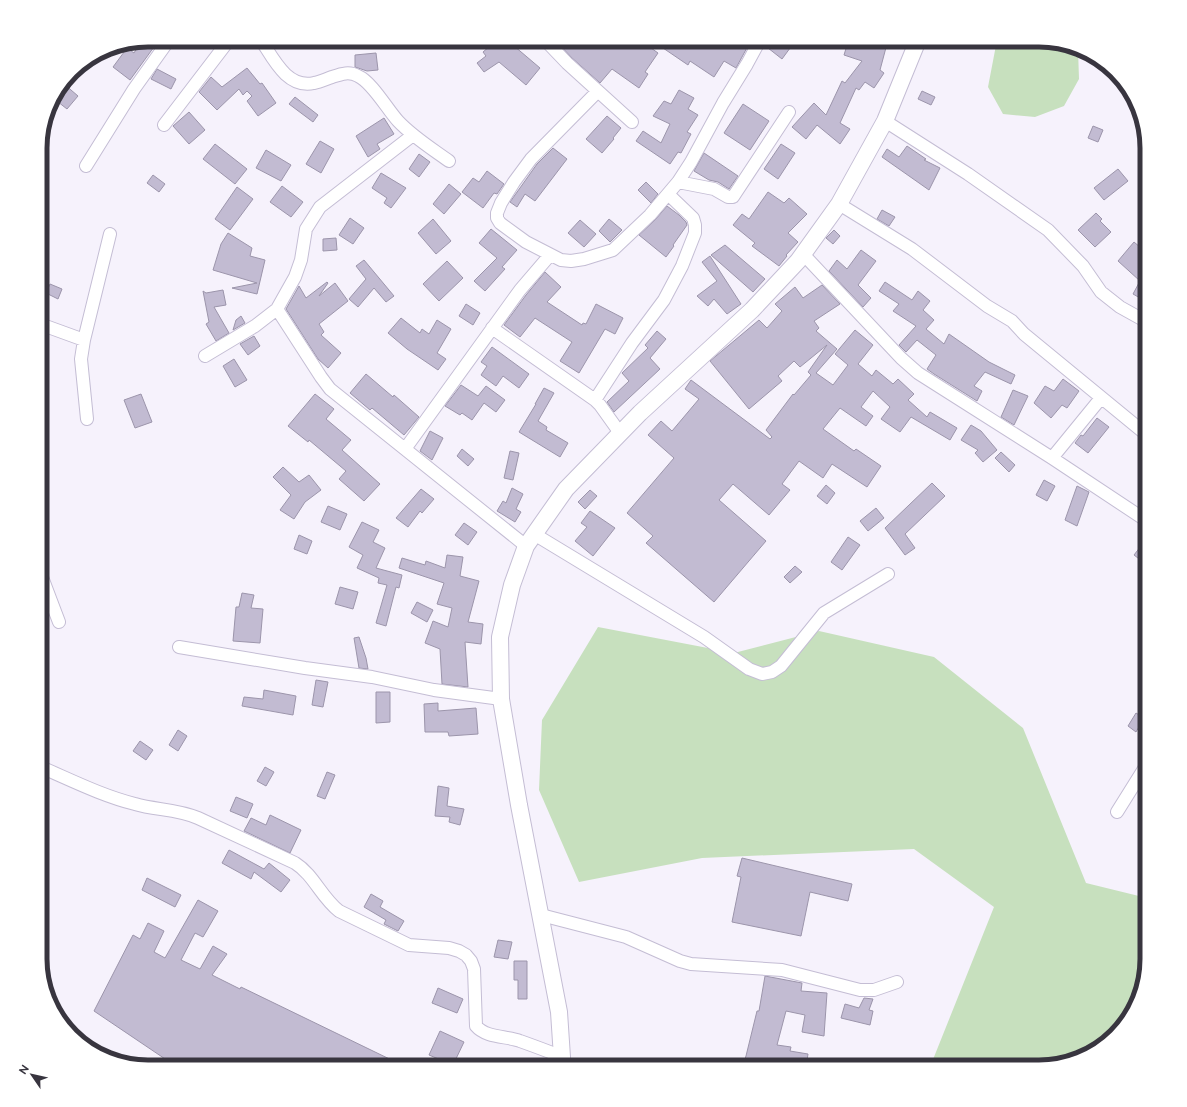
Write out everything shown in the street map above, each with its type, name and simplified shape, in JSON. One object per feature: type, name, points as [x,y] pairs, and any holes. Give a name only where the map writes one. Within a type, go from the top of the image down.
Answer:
[{"type":"main road","points":[[561,1060],[559,1012],[501,699],[500,637],[512,585],[530,540],[566,489],[640,413],[752,310],[803,254],[839,204],[885,121],[915,47]]},
{"type":"street","points":[[86,166],[134,89],[164,47]]},
{"type":"street","points":[[164,126],[225,47]]},
{"type":"street","points":[[266,47],[279,68],[287,76],[298,82],[313,84],[340,74],[349,73],[364,78],[398,120],[413,135],[449,161]]},
{"type":"street","points":[[552,47],[567,63],[632,122]]},
{"type":"street","points":[[598,91],[531,159],[514,182],[501,203],[497,213],[497,218],[500,223],[526,242],[562,260],[571,261],[584,259],[612,250],[650,215],[678,182],[691,162],[723,103],[756,47]]},
{"type":"street","points":[[678,182],[714,189],[728,197],[732,197],[789,112]]},
{"type":"street","points":[[885,121],[968,174],[1048,230],[1084,266],[1101,292],[1120,307],[1140,318]]},
{"type":"street","points":[[206,356],[255,326],[277,309],[295,277],[301,260],[306,229],[320,207],[413,135]]},
{"type":"street","points":[[595,400],[632,343],[664,300],[682,266],[695,233],[693,218],[668,194]]},
{"type":"street","points":[[839,204],[912,249],[987,306],[1012,321],[1024,334],[1140,429]]},
{"type":"street","points":[[86,419],[81,359],[84,340],[110,234]]},
{"type":"street","points":[[803,254],[901,358],[918,373],[1052,458],[1140,516]]},
{"type":"street","points":[[405,449],[520,290],[550,255]]},
{"type":"street","points":[[277,309],[320,377],[330,389],[405,449],[530,540],[704,637],[749,670],[762,674],[772,672],[781,666],[824,613],[888,574]]},
{"type":"street","points":[[47,327],[84,340]]},
{"type":"street","points":[[492,328],[595,400],[620,433]]},
{"type":"street","points":[[1052,458],[1101,398]]},
{"type":"street","points":[[47,590],[59,622]]},
{"type":"street","points":[[179,647],[305,668],[372,677],[434,690],[501,699]]},
{"type":"street","points":[[47,770],[113,798],[137,805],[190,815],[302,867],[331,905],[339,911],[409,945],[448,948],[459,951],[466,955],[471,961],[476,1026],[479,1030],[485,1033],[518,1040],[557,1060]]},
{"type":"street","points":[[1118,812],[1140,777]]},
{"type":"street","points":[[541,915],[626,937],[680,961],[691,964],[782,970],[860,990],[874,990],[897,982]]},
{"type":"green space","points":[[996,47],[1045,47],[1071,52],[1078,55],[1079,79],[1064,106],[1035,117],[1003,114],[988,87]]},
{"type":"green space","points":[[598,627],[734,653],[819,631],[934,657],[1023,728],[1086,883],[1140,896],[1139,972],[1135,991],[1130,1004],[1115,1025],[1105,1035],[1084,1050],[1071,1055],[1039,1060],[933,1060],[994,907],[914,849],[702,858],[579,882],[539,790],[542,720]]},
{"type":"building","points":[[154,47],[130,80],[113,67],[126,49],[128,49],[134,53],[137,48]]},
{"type":"building","points":[[489,47],[515,47],[540,68],[526,85],[499,62],[484,72],[477,63],[486,56],[483,52]]},
{"type":"building","points":[[562,47],[650,47],[658,53],[645,72],[648,74],[639,88],[612,69],[600,83]]},
{"type":"building","points":[[747,47],[736,68],[724,61],[714,77],[690,61],[688,65],[663,48]]},
{"type":"building","points":[[769,47],[791,47],[782,59],[768,48]]},
{"type":"building","points":[[846,47],[886,47],[880,70],[884,73],[874,88],[865,82],[859,90],[856,88],[840,123],[850,129],[840,144],[817,125],[806,139],[792,127],[814,103],[826,115],[842,81],[845,83],[862,61],[844,55]]},
{"type":"building","points":[[376,53],[378,70],[367,71],[355,67],[355,55]]},
{"type":"building","points":[[247,68],[260,84],[262,83],[276,103],[258,116],[247,101],[252,96],[247,91],[243,95],[239,89],[217,110],[199,92],[211,77],[222,87]]},
{"type":"building","points":[[157,69],[176,79],[171,89],[151,79]]},
{"type":"building","points":[[68,87],[78,96],[67,109],[58,102]]},
{"type":"building","points":[[679,90],[694,98],[688,109],[698,115],[687,132],[691,134],[681,153],[678,152],[670,164],[636,141],[643,131],[661,143],[670,124],[653,116],[664,101],[671,104]]},
{"type":"building","points":[[922,91],[935,97],[931,105],[918,99]]},
{"type":"building","points":[[295,97],[318,115],[313,122],[289,104]]},
{"type":"building","points":[[743,104],[769,121],[750,150],[724,133]]},
{"type":"building","points":[[189,112],[205,130],[189,144],[173,126]]},
{"type":"building","points":[[607,116],[621,128],[602,153],[586,139]]},
{"type":"building","points":[[384,118],[394,134],[377,144],[380,149],[368,157],[356,136]]},
{"type":"building","points":[[1093,126],[1103,130],[1098,142],[1088,138]]},
{"type":"building","points":[[320,141],[334,149],[321,173],[306,164]]},
{"type":"building","points":[[215,144],[247,169],[235,184],[203,159]]},
{"type":"building","points":[[781,144],[795,153],[778,179],[764,169]]},
{"type":"building","points":[[907,146],[926,159],[924,160],[940,168],[929,190],[882,157],[887,149],[899,157]]},
{"type":"building","points":[[553,148],[567,159],[535,201],[525,194],[517,207],[510,202],[537,164]]},
{"type":"building","points":[[266,150],[291,165],[281,181],[256,168]]},
{"type":"building","points":[[704,153],[738,176],[729,189],[694,171]]},
{"type":"building","points":[[419,154],[430,162],[419,177],[409,169]]},
{"type":"building","points":[[1118,169],[1128,181],[1104,200],[1094,188]]},
{"type":"building","points":[[487,171],[504,184],[497,194],[494,193],[483,208],[462,192],[473,178],[479,182]]},
{"type":"building","points":[[381,173],[406,188],[391,208],[384,203],[387,198],[372,188]]},
{"type":"building","points":[[153,175],[165,184],[159,192],[147,183]]},
{"type":"building","points":[[646,182],[658,194],[651,203],[638,190]]},
{"type":"building","points":[[449,184],[461,194],[444,214],[433,204]]},
{"type":"building","points":[[282,186],[303,202],[291,217],[270,202]]},
{"type":"building","points":[[237,187],[253,199],[230,230],[215,219]]},
{"type":"building","points":[[768,192],[784,203],[789,198],[807,214],[788,233],[798,242],[786,255],[787,256],[779,266],[752,246],[755,243],[733,225],[742,214],[749,219]]},
{"type":"building","points":[[667,206],[679,215],[687,225],[666,257],[639,235]]},
{"type":"building","points":[[882,210],[895,217],[889,226],[877,219]]},
{"type":"building","points":[[1096,213],[1102,219],[1100,221],[1111,232],[1095,247],[1078,230]]},
{"type":"building","points":[[350,218],[364,228],[353,244],[339,235]]},
{"type":"building","points":[[433,219],[451,241],[436,254],[418,233]]},
{"type":"building","points":[[609,219],[622,230],[610,242],[599,231]]},
{"type":"building","points":[[580,220],[596,234],[584,247],[568,233]]},
{"type":"building","points":[[491,229],[517,250],[502,267],[505,269],[485,291],[474,281],[497,258],[479,243]]},
{"type":"building","points":[[834,230],[840,236],[833,244],[826,238]]},
{"type":"building","points":[[228,233],[252,248],[250,256],[265,260],[257,294],[232,288],[257,283],[213,270],[221,244]]},
{"type":"building","points":[[336,238],[337,250],[323,251],[323,239]]},
{"type":"building","points":[[1134,242],[1140,247],[1140,281],[1118,261]]},
{"type":"building","points":[[725,245],[765,279],[753,292],[711,255]]},
{"type":"building","points":[[861,250],[876,261],[858,285],[871,298],[863,307],[829,271],[837,260],[847,269]]},
{"type":"building","points":[[710,256],[741,304],[727,314],[714,299],[708,306],[697,296],[717,281],[702,262]]},
{"type":"building","points":[[364,260],[394,296],[386,302],[374,288],[358,307],[349,299],[366,279],[356,266]]},
{"type":"building","points":[[447,261],[463,278],[439,301],[423,284]]},
{"type":"building","points":[[545,272],[561,287],[547,302],[582,325],[583,323],[586,324],[596,304],[623,318],[615,334],[605,329],[579,373],[560,361],[572,342],[535,318],[520,337],[504,325]]},
{"type":"building","points":[[1140,281],[1140,298],[1133,294]]},
{"type":"building","points":[[327,282],[328,283],[319,296],[335,283],[348,301],[319,324],[324,332],[321,335],[341,353],[328,368],[318,359],[286,309],[299,286],[306,298]]},
{"type":"building","points":[[885,282],[912,300],[918,291],[930,301],[923,310],[934,320],[926,329],[944,344],[949,334],[989,362],[1015,375],[1011,384],[985,372],[974,386],[982,391],[977,401],[927,369],[936,355],[917,340],[906,352],[899,345],[916,326],[893,311],[899,304],[879,291]]},
{"type":"building","points":[[50,284],[62,289],[58,299],[47,294]]},
{"type":"building","points":[[822,285],[840,304],[814,321],[819,328],[816,331],[837,349],[816,373],[833,385],[848,365],[835,354],[855,330],[873,345],[858,364],[872,376],[876,370],[893,384],[898,379],[914,394],[908,400],[927,417],[930,412],[957,428],[950,440],[911,417],[900,432],[881,419],[890,407],[873,391],[861,407],[873,416],[866,426],[840,408],[823,429],[854,451],[856,449],[881,466],[867,487],[832,464],[823,478],[799,461],[782,484],[790,490],[769,515],[733,484],[719,500],[766,541],[714,602],[646,543],[653,536],[627,513],[674,458],[648,435],[661,421],[672,431],[699,399],[685,389],[691,380],[770,439],[772,437],[766,430],[793,394],[794,395],[811,375],[808,372],[827,345],[800,367],[794,361],[778,376],[782,381],[749,409],[710,361],[759,320],[767,328],[782,311],[775,304],[795,287],[803,298]]},
{"type":"building","points":[[223,290],[226,305],[214,307],[229,333],[216,341],[206,324],[209,322],[203,291],[206,293]]},
{"type":"building","points":[[466,304],[480,313],[473,325],[459,316]]},
{"type":"building","points":[[241,316],[245,323],[233,330],[236,320]]},
{"type":"building","points":[[401,318],[420,333],[422,329],[429,334],[437,320],[451,329],[437,353],[446,359],[438,370],[407,349],[388,333]]},
{"type":"building","points":[[657,331],[666,339],[650,358],[660,369],[614,412],[607,402],[629,381],[622,373],[648,348],[645,345]]},
{"type":"building","points":[[254,336],[260,346],[248,355],[240,344]]},
{"type":"building","points":[[492,347],[529,374],[519,388],[503,376],[496,386],[481,375],[487,366],[481,362]]},
{"type":"building","points":[[234,359],[247,380],[235,387],[223,366]]},
{"type":"building","points":[[366,374],[393,397],[394,395],[419,417],[404,435],[372,408],[370,410],[350,393]]},
{"type":"building","points":[[1063,379],[1079,391],[1067,408],[1062,405],[1051,418],[1034,403],[1045,386],[1054,391]]},
{"type":"building","points":[[461,385],[478,396],[486,386],[505,400],[496,412],[484,403],[472,420],[462,413],[460,415],[445,406]]},
{"type":"building","points":[[544,388],[554,393],[538,421],[547,427],[546,430],[568,443],[560,457],[519,432]]},
{"type":"building","points":[[1013,390],[1028,396],[1014,425],[1001,417]]},
{"type":"building","points":[[141,394],[152,422],[135,428],[124,400]]},
{"type":"building","points":[[315,394],[334,409],[326,419],[351,440],[342,450],[380,484],[364,501],[339,479],[346,471],[309,440],[308,442],[288,426]]},
{"type":"building","points":[[1097,418],[1109,427],[1088,453],[1075,443],[1081,435],[1083,436]]},
{"type":"building","points":[[971,425],[981,431],[997,450],[983,462],[975,453],[978,450],[961,440]]},
{"type":"building","points":[[430,431],[443,438],[432,460],[420,451]]},
{"type":"building","points":[[462,449],[474,459],[468,466],[457,456]]},
{"type":"building","points":[[510,451],[519,453],[513,480],[504,478]]},
{"type":"building","points":[[1001,452],[1015,465],[1009,472],[995,458]]},
{"type":"building","points":[[283,467],[299,482],[309,475],[321,490],[305,502],[294,519],[280,510],[291,495],[273,477]]},
{"type":"building","points":[[1044,480],[1055,486],[1047,501],[1036,495]]},
{"type":"building","points":[[932,483],[945,496],[905,534],[915,548],[905,555],[885,528]]},
{"type":"building","points":[[826,485],[835,493],[827,504],[817,496]]},
{"type":"building","points":[[1077,486],[1089,492],[1077,526],[1065,520]]},
{"type":"building","points":[[512,488],[523,494],[516,509],[521,512],[515,522],[497,511],[503,501],[506,503]]},
{"type":"building","points":[[421,489],[434,499],[422,513],[420,511],[408,527],[396,518]]},
{"type":"building","points":[[590,490],[597,496],[585,509],[578,502]]},
{"type":"building","points":[[328,506],[347,514],[340,530],[321,522]]},
{"type":"building","points":[[876,508],[884,518],[868,531],[860,521]]},
{"type":"building","points":[[590,511],[615,528],[593,556],[575,541],[587,527],[581,523]]},
{"type":"building","points":[[362,522],[379,530],[373,542],[385,548],[376,568],[402,575],[399,588],[396,587],[386,626],[376,623],[387,585],[378,583],[379,578],[357,568],[363,555],[349,547]]},
{"type":"building","points":[[464,523],[477,532],[468,545],[455,535]]},
{"type":"building","points":[[299,535],[312,541],[307,554],[294,549]]},
{"type":"building","points":[[848,537],[860,545],[842,570],[831,562]]},
{"type":"building","points":[[1140,547],[1140,560],[1134,555]]},
{"type":"building","points":[[447,555],[463,557],[460,576],[479,581],[468,622],[483,624],[481,644],[465,642],[468,687],[442,684],[440,649],[425,643],[433,621],[448,627],[452,608],[437,604],[444,583],[399,568],[402,558],[425,565],[426,561],[445,568]]},
{"type":"building","points":[[795,566],[802,572],[790,583],[784,577]]},
{"type":"building","points":[[340,587],[358,592],[353,609],[335,604]]},
{"type":"building","points":[[242,593],[254,595],[251,608],[263,609],[260,643],[233,641],[236,607],[239,607]]},
{"type":"building","points":[[417,602],[433,610],[427,622],[411,613]]},
{"type":"building","points":[[359,637],[368,669],[359,668],[354,638]]},
{"type":"building","points":[[316,680],[328,682],[323,707],[312,705]]},
{"type":"building","points":[[264,690],[296,696],[293,715],[242,706],[244,697],[263,699]]},
{"type":"building","points":[[376,692],[390,692],[390,722],[376,723]]},
{"type":"building","points":[[438,703],[438,711],[476,708],[478,734],[449,736],[448,732],[425,732],[424,704]]},
{"type":"building","points":[[1136,713],[1140,716],[1140,725],[1136,732],[1128,726]]},
{"type":"building","points":[[178,730],[187,736],[178,751],[169,745]]},
{"type":"building","points":[[140,741],[153,750],[146,760],[133,751]]},
{"type":"building","points":[[265,767],[274,772],[266,786],[257,781]]},
{"type":"building","points":[[327,772],[335,775],[325,799],[317,796]]},
{"type":"building","points":[[438,786],[449,788],[447,806],[464,809],[460,825],[449,822],[450,817],[435,816]]},
{"type":"building","points":[[236,797],[253,804],[247,818],[230,811]]},
{"type":"building","points":[[270,815],[301,830],[290,853],[244,831],[251,818],[266,825]]},
{"type":"building","points":[[229,850],[264,869],[269,863],[290,880],[281,892],[254,872],[251,879],[222,863]]},
{"type":"building","points":[[742,858],[852,884],[848,901],[810,892],[801,936],[732,922],[741,877],[737,876]]},
{"type":"building","points":[[147,878],[181,895],[175,907],[142,890]]},
{"type":"building","points":[[371,894],[383,901],[380,907],[404,921],[398,931],[384,924],[386,920],[364,907]]},
{"type":"building","points":[[198,900],[218,911],[203,937],[195,933],[181,960],[200,969],[213,946],[227,954],[212,975],[240,989],[241,987],[392,1060],[167,1060],[94,1011],[133,935],[140,939],[148,923],[164,931],[154,952],[165,958]]},
{"type":"building","points":[[498,940],[512,942],[508,959],[494,957]]},
{"type":"building","points":[[514,961],[527,961],[527,999],[518,999],[518,980],[514,980]]},
{"type":"building","points":[[765,976],[802,983],[801,991],[827,993],[824,1036],[802,1032],[805,1015],[786,1011],[777,1045],[791,1047],[790,1051],[808,1054],[807,1060],[745,1060],[757,1011],[759,1011]]},
{"type":"building","points":[[438,988],[463,999],[457,1013],[432,1003]]},
{"type":"building","points":[[864,998],[873,999],[869,1010],[873,1011],[870,1025],[841,1018],[845,1004],[859,1008]]},
{"type":"building","points":[[440,1031],[464,1042],[455,1060],[441,1060],[429,1055]]}]
